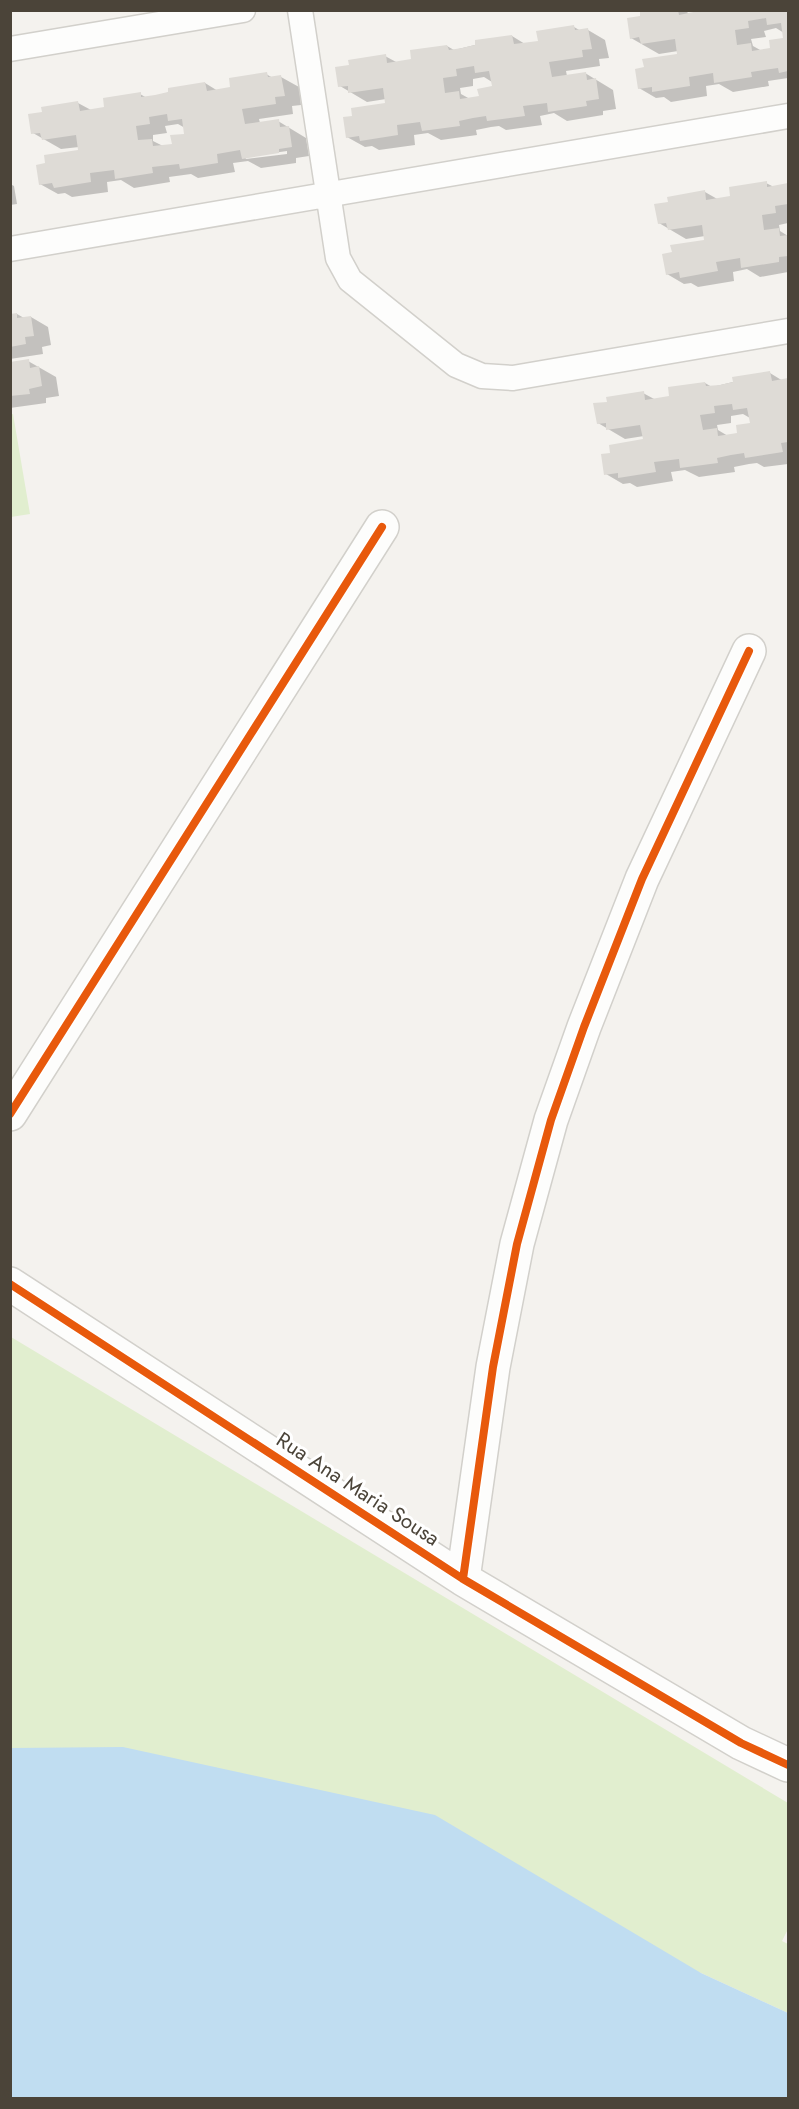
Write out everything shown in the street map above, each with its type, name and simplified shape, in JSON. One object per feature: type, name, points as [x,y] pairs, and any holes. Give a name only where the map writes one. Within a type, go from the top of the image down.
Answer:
[{"type":"street","points":[[10,1114],[382,527]]},
{"type":"street","points":[[463,1579],[495,1356],[517,1244],[551,1120],[584,1027],[642,879],[749,651]]},
{"type":"street","name":"Rua Ana Maria Sousa","points":[[10,1284],[463,1579],[741,1743],[789,1765]]},
{"type":"lane","points":[[10,50],[243,10]]},
{"type":"lane","points":[[300,10],[338,258],[350,280],[456,365],[482,376],[513,378],[789,331]]},
{"type":"lane","points":[[10,249],[789,116]]},
{"type":"green space","points":[[13,414],[30,514],[11,517],[10,415]]},
{"type":"green space","points":[[11,1337],[788,1803],[788,1929],[782,1941],[788,1944],[788,2013],[701,1973],[11,1748]]},
{"type":"water","points":[[123,1747],[435,1815],[701,1973],[788,2013],[788,2098],[11,2098],[11,1748]]},
{"type":"building","points":[[678,10],[679,15],[703,10],[788,10],[788,71],[779,73],[778,68],[751,72],[752,77],[714,83],[713,73],[689,77],[690,86],[652,92],[652,87],[638,89],[635,69],[644,67],[642,59],[677,54],[675,39],[641,44],[639,37],[630,39],[627,18],[640,16],[640,11]],"holes":[[[766,18],[767,25],[781,23],[783,38],[769,40],[770,48],[752,51],[751,43],[737,45],[735,30],[749,28],[748,21]]]},
{"type":"building","points":[[574,25],[575,30],[588,28],[592,49],[582,50],[583,57],[549,62],[552,77],[586,72],[587,80],[596,78],[599,99],[586,101],[587,106],[548,112],[547,103],[523,106],[525,116],[487,121],[486,116],[459,121],[460,126],[422,131],[420,122],[397,125],[398,135],[360,141],[359,136],[346,138],[343,117],[352,116],[351,108],[385,103],[383,88],[348,93],[348,86],[338,87],[335,67],[349,65],[348,60],[386,54],[387,63],[411,59],[410,50],[447,45],[449,50],[475,45],[475,40],[512,35],[514,44],[538,41],[536,31]],"holes":[[[474,66],[475,73],[489,71],[492,86],[477,89],[479,96],[460,99],[459,91],[445,93],[443,78],[457,76],[456,69]]]},
{"type":"building","points":[[267,72],[268,77],[281,75],[285,96],[275,97],[276,104],[242,109],[245,124],[279,119],[280,127],[289,126],[292,147],[279,149],[279,153],[242,159],[240,150],[217,154],[218,163],[180,169],[179,164],[152,167],[153,173],[115,179],[114,170],[90,173],[91,182],[54,188],[52,183],[39,185],[36,165],[45,163],[44,155],[78,150],[76,135],[42,140],[40,133],[31,134],[28,114],[42,112],[41,107],[78,101],[80,111],[104,107],[103,98],[141,92],[141,97],[155,95],[168,92],[168,88],[205,82],[207,91],[230,87],[229,78]],"holes":[[[167,114],[168,121],[182,119],[184,134],[170,135],[172,144],[153,146],[152,139],[138,140],[136,126],[150,124],[149,117]]]},
{"type":"building","points":[[767,181],[767,187],[788,183],[788,204],[775,206],[776,213],[762,215],[764,230],[779,228],[780,236],[788,235],[788,256],[779,257],[779,262],[741,268],[740,258],[716,262],[718,271],[680,278],[679,272],[666,275],[662,254],[672,252],[670,245],[704,240],[702,225],[668,230],[666,223],[658,224],[654,204],[668,202],[667,197],[705,190],[706,200],[730,196],[729,187]]},
{"type":"building","points":[[17,313],[17,318],[31,316],[34,336],[25,337],[26,344],[10,347],[10,314]]},
{"type":"building","points":[[29,359],[30,368],[39,366],[42,386],[29,389],[30,394],[10,396],[10,362]]},
{"type":"building","points":[[770,371],[772,381],[788,378],[788,442],[781,443],[783,452],[745,458],[744,453],[731,455],[717,458],[718,463],[680,468],[679,459],[654,462],[656,472],[618,478],[618,473],[604,475],[601,454],[610,453],[609,445],[643,439],[640,425],[606,430],[606,423],[597,424],[593,403],[607,402],[606,397],[644,391],[645,400],[669,396],[668,387],[705,382],[706,386],[720,385],[733,382],[732,377]],"holes":[[[732,404],[733,410],[747,408],[750,423],[736,425],[737,433],[718,436],[717,428],[703,430],[700,415],[715,413],[714,406]]]},
{"type":"cycle path","points":[[10,1114],[382,527]]},
{"type":"cycle path","points":[[463,1579],[493,1367],[517,1244],[551,1120],[584,1027],[642,879],[749,651]]},
{"type":"cycle path","points":[[10,1284],[463,1579],[741,1743],[788,1765]]}]
